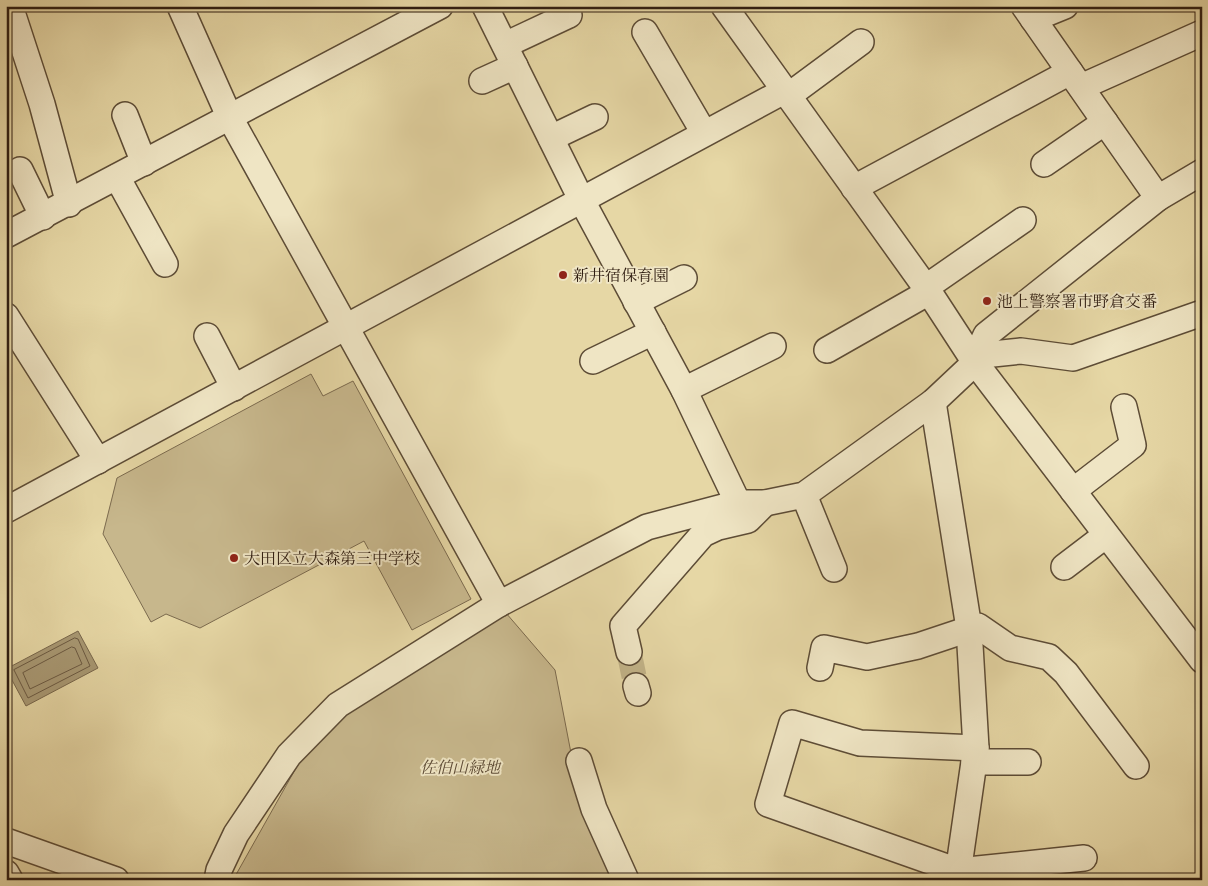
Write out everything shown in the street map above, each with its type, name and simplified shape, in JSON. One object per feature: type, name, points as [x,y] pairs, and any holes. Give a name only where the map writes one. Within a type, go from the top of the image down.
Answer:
[{"type":"street","points":[[10,6],[42,104],[68,204]]},
{"type":"street","points":[[180,6],[229,116],[499,604]]},
{"type":"street","points":[[485,6],[581,199],[684,390],[738,503]]},
{"type":"street","points":[[724,6],[927,290],[974,361],[1202,660]]},
{"type":"street","points":[[1065,6],[1029,12],[1158,198]]},
{"type":"street","points":[[6,235],[68,204],[229,116],[430,15]]},
{"type":"street","points":[[482,81],[510,55],[569,15]]},
{"type":"street","points":[[645,32],[704,133]]},
{"type":"street","points":[[854,188],[1076,79],[1202,33]]},
{"type":"street","points":[[6,510],[345,328],[529,223],[581,199],[704,133],[786,94],[861,42]]},
{"type":"street","points":[[125,115],[144,163]]},
{"type":"street","points":[[551,138],[595,117]]},
{"type":"street","points":[[1044,164],[1106,122]]},
{"type":"street","points":[[20,170],[43,217]]},
{"type":"street","points":[[974,361],[986,335],[1158,198],[1202,172]]},
{"type":"street","points":[[117,177],[164,264]]},
{"type":"street","points":[[827,350],[865,340],[927,290],[1023,220]]},
{"type":"street","points":[[636,302],[684,278]]},
{"type":"street","points":[[217,880],[219,870],[236,834],[289,755],[338,705],[499,604],[647,527],[738,503],[765,503],[813,484],[933,402],[983,354],[1021,351],[1073,358],[1202,313]]},
{"type":"street","points":[[6,316],[98,461]]},
{"type":"street","points":[[593,362],[653,332]]},
{"type":"street","points":[[207,336],[234,388]]},
{"type":"street","points":[[684,390],[774,346]]},
{"type":"street","points":[[933,402],[969,628],[975,755],[957,875]]},
{"type":"street","points":[[1073,491],[1133,445],[1124,407]]},
{"type":"street","points":[[813,484],[834,569]]},
{"type":"street","points":[[628,652],[623,626],[703,534],[718,527],[748,520],[765,503]]},
{"type":"street","points":[[1064,568],[1106,535]]},
{"type":"street","points":[[820,668],[824,648],[867,657],[918,646],[978,626],[1010,648],[1049,657],[1066,673],[1136,766]]},
{"type":"street","points":[[1028,762],[860,743],[792,724],[768,804],[957,875],[1052,870],[1084,858]]},
{"type":"street","points":[[578,761],[594,809],[626,880]]},
{"type":"street","points":[[6,841],[116,880]]},
{"type":"street","points":[[6,873],[10,880]]},
{"type":"green space","points":[[311,374],[323,396],[353,381],[471,599],[412,630],[364,541],[200,628],[166,614],[151,622],[103,534],[117,478]]},
{"type":"green space","name":"佐伯山緑地","points":[[506,613],[555,670],[571,753],[621,880],[233,880],[323,720]]},
{"type":"water","points":[[78,631],[98,668],[26,706],[6,669]]},
{"type":"tunnel","points":[[629,652],[636,686]]},
{"type":"place","name":"新井宿保育園","points":[[563,275]]},
{"type":"place","name":"池上警察署市野倉交番","points":[[987,301]]},
{"type":"place","name":"大田区立大森第三中学校","points":[[234,558]]}]
